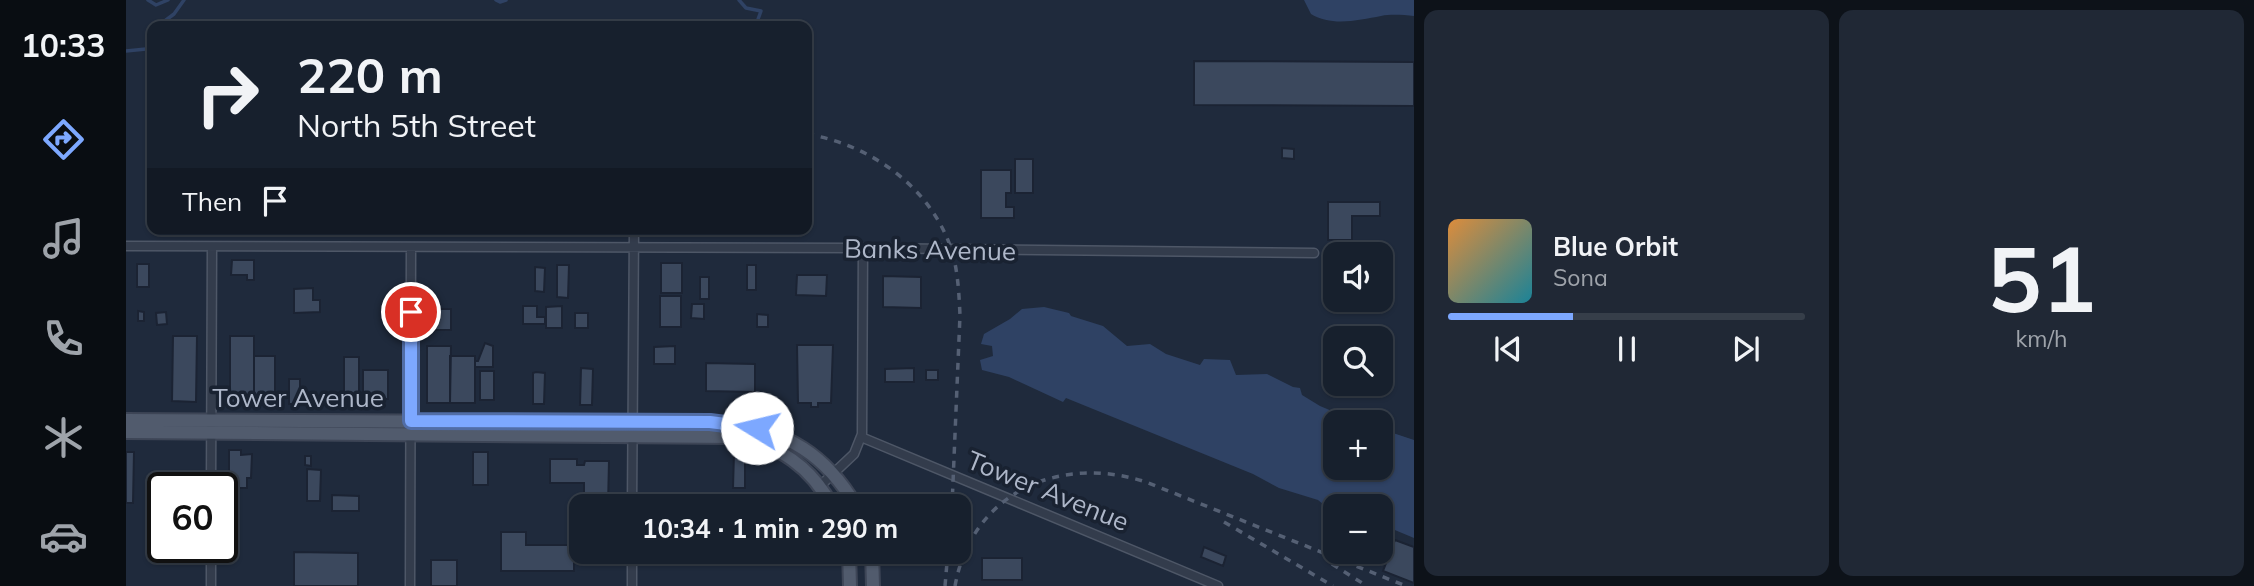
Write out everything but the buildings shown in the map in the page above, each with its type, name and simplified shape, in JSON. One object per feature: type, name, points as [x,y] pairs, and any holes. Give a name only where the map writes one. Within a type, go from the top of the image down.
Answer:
[{"type":"main road","name":"Tower Avenue","points":[[126,420],[211,426],[632,428],[723,422],[757,428],[796,444],[818,458],[834,474],[848,494]]},
{"type":"main road","name":"Tower Avenue","points":[[126,432],[211,426]]},
{"type":"main road","name":"Tower Avenue","points":[[632,428],[748,439],[771,446],[803,466],[825,494]]},
{"type":"main road","points":[[849,564],[850,586]]},
{"type":"main road","points":[[872,564],[873,586]]},
{"type":"street","points":[[632,494],[634,235]]},
{"type":"street","name":"Banks Avenue","points":[[126,246],[863,248],[1314,253]]},
{"type":"street","points":[[211,472],[212,247]]},
{"type":"street","points":[[410,586],[411,248]]},
{"type":"street","points":[[820,486],[854,454],[861,437],[863,248]]},
{"type":"street","name":"Tower Avenue","points":[[861,437],[1218,586]]},
{"type":"street","points":[[211,563],[211,586]]},
{"type":"street","points":[[632,564],[632,586]]},
{"type":"water","points":[[1304,0],[1414,0],[1414,16],[1389,15],[1346,21],[1328,20],[1311,14]]},
{"type":"water","points":[[1044,307],[1069,313],[1103,326],[1127,346],[1150,344],[1166,354],[1200,365],[1204,359],[1230,360],[1236,375],[1267,374],[1300,388],[1302,395],[1330,410],[1323,410],[1323,480],[1393,480],[1393,433],[1414,440],[1414,538],[1393,529],[1393,494],[1323,494],[1323,504],[1066,398],[1063,402],[1009,377],[982,370],[980,360],[993,356],[992,346],[981,344],[984,334],[1022,309]]},
{"type":"waterway","points":[[148,0],[156,5],[168,0]]},
{"type":"waterway","points":[[165,21],[174,14],[184,0]]},
{"type":"waterway","points":[[496,0],[506,0]]},
{"type":"waterway","points":[[739,0],[746,8],[761,11],[757,21]]},
{"type":"waterway","points":[[126,51],[146,49],[147,46]]},
{"type":"railway","points":[[812,135],[854,148],[896,173],[929,207],[952,251],[960,315],[953,494]]},
{"type":"railway","points":[[955,586],[965,553],[980,526],[1000,504],[1025,488],[1052,478],[1082,473],[1114,475],[1146,482],[1406,586]]},
{"type":"railway","points":[[1224,522],[1333,586]]},
{"type":"railway","points":[[945,586],[947,564]]},
{"type":"railway","points":[[1332,564],[1367,586]]},
{"type":"route","points":[[411,312],[411,421],[710,422],[757,428]]}]
